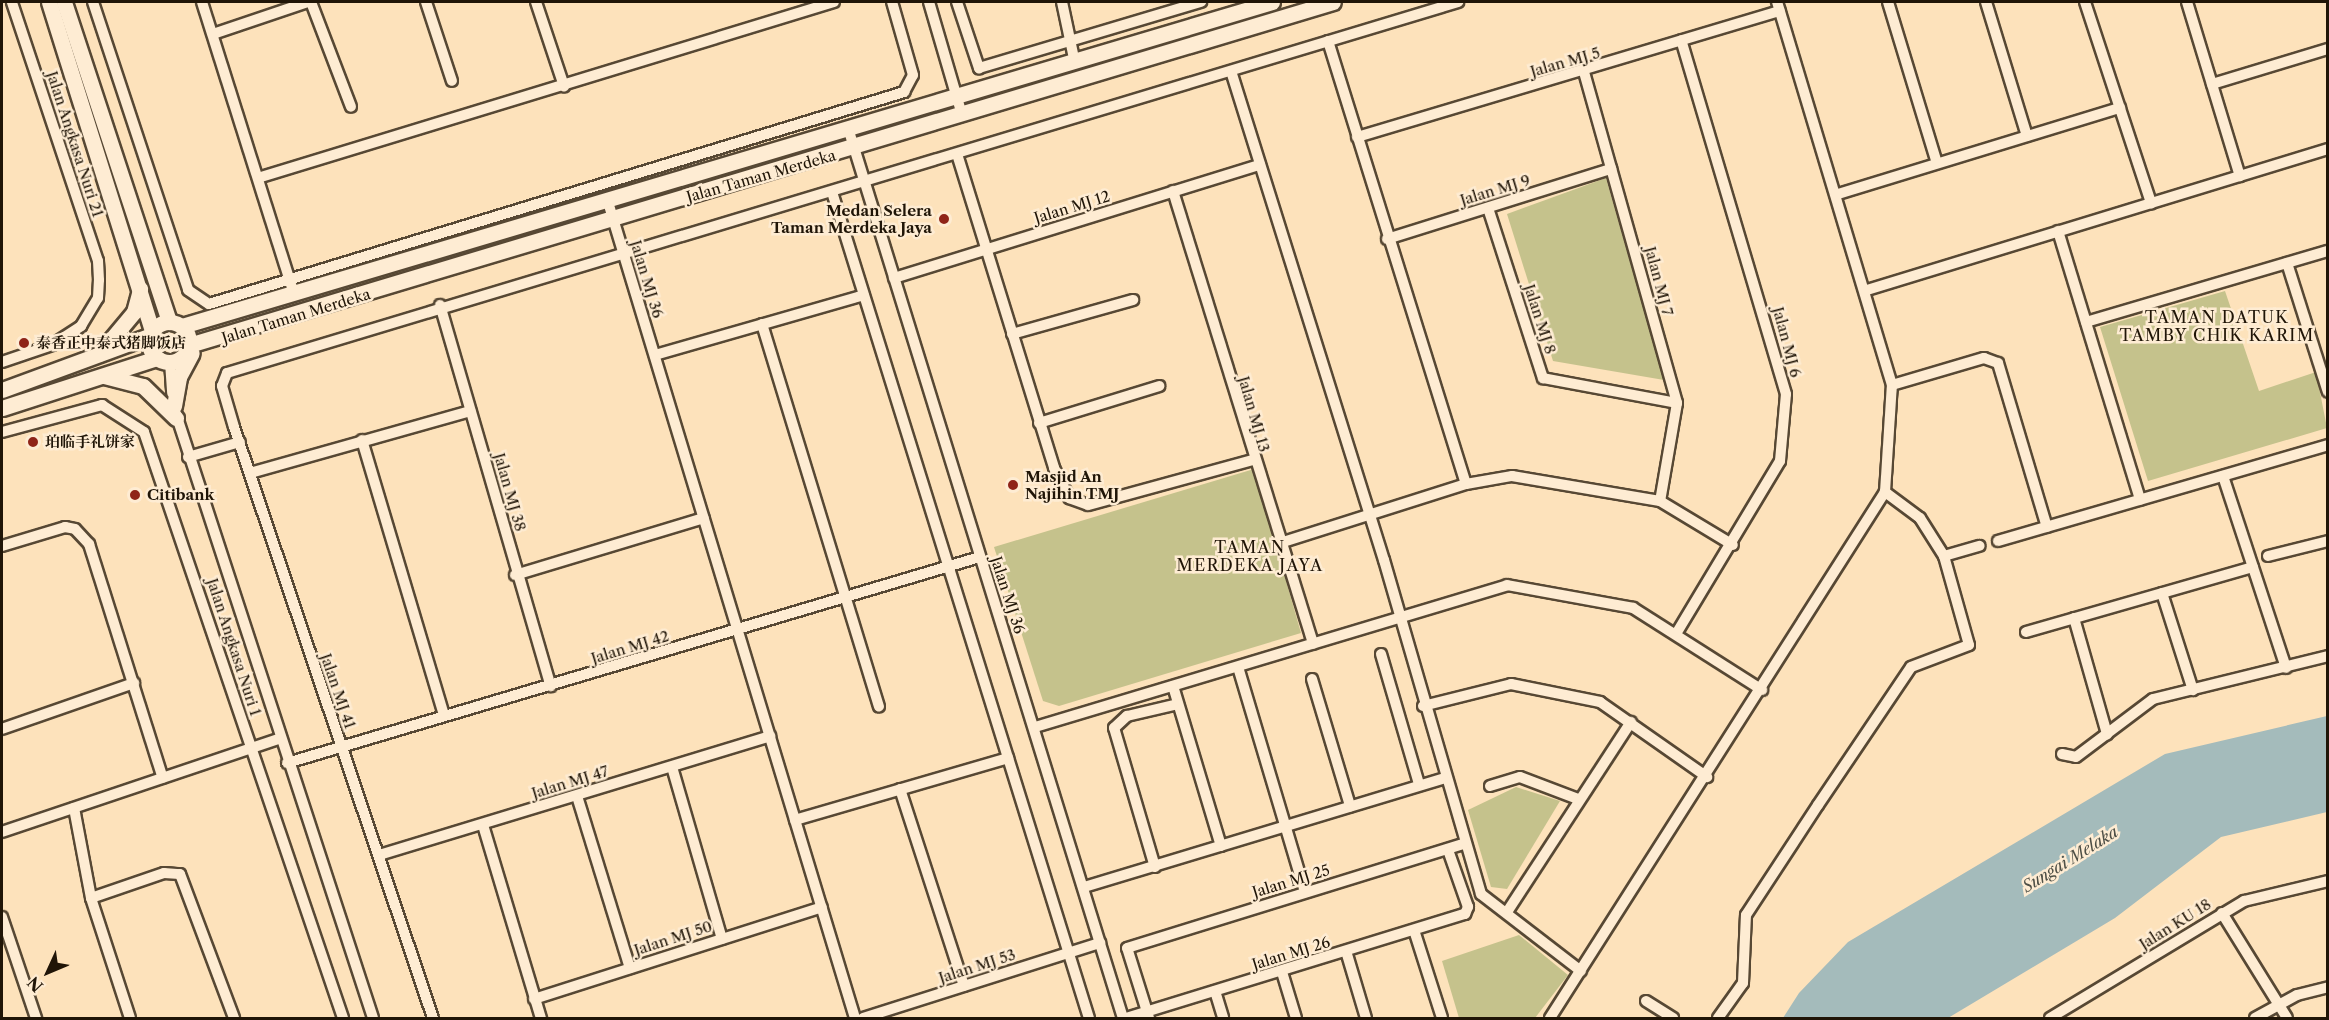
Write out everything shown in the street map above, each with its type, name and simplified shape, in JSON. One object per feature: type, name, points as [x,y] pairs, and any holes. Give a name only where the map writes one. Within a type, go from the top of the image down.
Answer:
[{"type":"main road","points":[[49,2],[141,286],[151,333],[163,360]]},
{"type":"main road","points":[[2,408],[97,376],[182,357],[189,345],[175,324],[156,278],[64,2]]},
{"type":"main road","name":"Jalan Taman Merdeka","points":[[2,390],[92,359],[175,324],[207,322],[956,95],[1075,63],[1272,2]]},
{"type":"main road","name":"Jalan Taman Merdeka","points":[[189,345],[213,342],[1333,2]]},
{"type":"main road","points":[[156,278],[170,309],[207,322]]},
{"type":"main road","points":[[92,359],[134,312],[141,286]]},
{"type":"main road","points":[[97,376],[117,376],[143,386],[175,412],[184,363],[193,351],[213,342]]},
{"type":"street","name":"Jalan Angkasa Nuri 21","points":[[2,362],[67,337],[92,313],[98,298],[98,261],[12,2]]},
{"type":"street","points":[[93,2],[188,290],[209,304],[904,92],[913,75],[892,2]]},
{"type":"street","points":[[202,2],[261,177],[294,296]]},
{"type":"street","points":[[213,34],[310,2],[351,107]]},
{"type":"street","points":[[426,2],[452,81]]},
{"type":"street","points":[[536,2],[564,86]]},
{"type":"street","points":[[261,177],[564,86],[796,7],[834,2]]},
{"type":"street","points":[[929,2],[962,115]]},
{"type":"street","points":[[957,2],[979,68],[1201,2]]},
{"type":"street","points":[[440,305],[832,192],[1458,2]]},
{"type":"street","points":[[1888,2],[1937,163]]},
{"type":"street","points":[[1986,2],[2027,136]]},
{"type":"street","points":[[2085,2],[2151,203]]},
{"type":"street","points":[[2187,2],[2240,176]]},
{"type":"street","points":[[1061,4],[1075,63]]},
{"type":"street","points":[[1550,1018],[1707,777],[1885,492],[1892,385],[1867,290],[1778,6]]},
{"type":"street","name":"Jalan MJ 5","points":[[1358,137],[1584,72],[1778,6]]},
{"type":"street","name":"Jalan MJ 6","points":[[1676,634],[1733,545],[1780,461],[1786,394],[1681,40]]},
{"type":"street","points":[[1328,41],[1387,239],[1466,484]]},
{"type":"street","points":[[2212,84],[2328,49]]},
{"type":"street","points":[[1231,71],[1402,618],[1423,706],[1481,894],[1581,971]]},
{"type":"street","name":"Jalan MJ 7","points":[[1584,72],[1677,403],[1660,501]]},
{"type":"street","points":[[1838,194],[2120,108]]},
{"type":"street","name":"Jalan MJ 36","points":[[848,128],[1125,1018]]},
{"type":"street","points":[[1867,290],[2328,149]]},
{"type":"street","points":[[957,154],[984,250],[1062,489],[1088,506],[1252,460]]},
{"type":"street","name":"Jalan MJ 12","points":[[894,278],[1260,165]]},
{"type":"street","name":"Jalan MJ 9","points":[[1387,239],[1611,169]]},
{"type":"street","name":"Jalan MJ 13","points":[[1173,191],[1252,460],[1313,644]]},
{"type":"street","points":[[832,192],[1089,1018]]},
{"type":"street","name":"Jalan MJ 36","points":[[608,202],[855,1018]]},
{"type":"street","name":"Jalan MJ 8","points":[[1488,208],[1543,378],[1677,403]]},
{"type":"street","points":[[2058,231],[2140,500]]},
{"type":"street","points":[[2086,322],[2328,251]]},
{"type":"street","points":[[2287,263],[2328,392]]},
{"type":"street","points":[[655,355],[864,295]]},
{"type":"street","points":[[1012,334],[1132,300]]},
{"type":"street","name":"Jalan MJ 41","points":[[433,1018],[340,746],[222,386],[227,372],[440,305]]},
{"type":"street","name":"Jalan MJ 38","points":[[440,305],[515,575],[551,686]]},
{"type":"street","points":[[762,324],[879,706]]},
{"type":"street","points":[[2316,356],[2328,352]]},
{"type":"street","points":[[1892,385],[1984,358],[1998,363],[2047,527]]},
{"type":"street","points":[[163,360],[175,412],[286,763],[373,1018]]},
{"type":"street","points":[[1040,423],[1159,386]]},
{"type":"street","name":"Jalan Angkasa Nuri 1","points":[[2,432],[102,405],[144,432],[343,1018]]},
{"type":"street","points":[[250,473],[470,411]]},
{"type":"street","points":[[362,440],[444,716]]},
{"type":"street","points":[[189,457],[240,442]]},
{"type":"street","points":[[1998,541],[2328,445]]},
{"type":"street","points":[[1280,543],[1466,484],[1512,476],[1660,501],[1733,545]]},
{"type":"street","points":[[2223,476],[2286,668]]},
{"type":"street","points":[[1718,1018],[1743,983],[1746,915],[1818,804],[1911,667],[1969,645],[1944,556],[1920,518],[1885,492]]},
{"type":"street","points":[[515,575],[704,518]]},
{"type":"street","points":[[2,546],[65,527],[82,535],[134,683],[163,778]]},
{"type":"street","points":[[2268,556],[2328,541]]},
{"type":"street","points":[[1944,556],[1980,546]]},
{"type":"street","name":"Jalan MJ 42","points":[[286,763],[551,686],[980,556]]},
{"type":"street","points":[[2026,632],[2253,567]]},
{"type":"street","points":[[1035,727],[1507,585],[1633,608],[1762,690]]},
{"type":"street","points":[[2162,593],[2193,690]]},
{"type":"street","points":[[2074,618],[2107,734]]},
{"type":"street","points":[[1381,654],[1419,784]]},
{"type":"street","points":[[2062,754],[2076,758],[2153,699],[2328,656]]},
{"type":"street","points":[[1238,667],[1305,892]]},
{"type":"street","points":[[1312,679],[1350,806]]},
{"type":"street","points":[[2,729],[134,683]]},
{"type":"street","points":[[1423,706],[1528,684],[1600,702],[1707,777]]},
{"type":"street","points":[[1173,686],[1221,846]]},
{"type":"street","points":[[1155,867],[1114,728],[1127,717],[1178,704]]},
{"type":"street","points":[[1507,912],[1578,799],[1631,722]]},
{"type":"street","name":"Jalan MJ 47","points":[[379,855],[770,736]]},
{"type":"street","points":[[2,832],[279,739]]},
{"type":"street","points":[[795,820],[1008,758]]},
{"type":"street","points":[[672,767],[722,939]]},
{"type":"street","points":[[1490,786],[1520,777],[1578,799]]},
{"type":"street","points":[[1084,887],[1445,778]]},
{"type":"street","points":[[900,789],[964,986]]},
{"type":"street","points":[[577,796],[630,968]]},
{"type":"street","points":[[74,808],[91,898],[130,1018]]},
{"type":"street","points":[[483,825],[541,1018]]},
{"type":"street","name":"Jalan MJ 25","points":[[1149,1016],[1127,948],[1464,844]]},
{"type":"street","name":"Jalan MJ 26","points":[[1125,1018],[1149,1016],[1215,991],[1465,914],[1468,907],[1448,850]]},
{"type":"street","points":[[91,898],[164,873],[180,874],[234,1018]]},
{"type":"street","name":"Jalan KU 18","points":[[2050,1018],[2222,912],[2244,901],[2328,881]]},
{"type":"street","name":"Jalan MJ 50","points":[[534,999],[822,907]]},
{"type":"street","points":[[2222,912],[2287,1018]]},
{"type":"street","points":[[2,917],[36,1018]]},
{"type":"street","points":[[1414,930],[1442,1018]]},
{"type":"street","name":"Jalan MJ 53","points":[[863,1018],[1100,943]]},
{"type":"street","points":[[1346,951],[1366,1018]]},
{"type":"street","points":[[1282,972],[1296,1018]]},
{"type":"street","points":[[2255,1018],[2278,1005],[2328,987]]},
{"type":"street","points":[[1215,991],[1223,1018]]},
{"type":"street","points":[[1646,1001],[1673,1018]]},
{"type":"shaded area","points":[[1606,178],[1664,380],[1553,361],[1507,214]]},
{"type":"shaded area","points":[[2225,291],[2259,391],[2316,372],[2327,428],[2148,481],[2100,327]]},
{"type":"shaded area","points":[[1254,469],[1301,633],[1059,706],[1043,701],[994,547]]},
{"type":"shaded area","points":[[1516,787],[1560,801],[1507,889],[1491,887],[1468,810]]},
{"type":"shaded area","points":[[1519,935],[1568,975],[1535,1018],[1459,1018],[1442,961]]},
{"type":"water","name":"Sungai Melaka","points":[[2327,716],[2327,812],[2221,837],[2115,918],[1948,1018],[1783,1018],[1799,993],[1848,942],[2165,754]]},
{"type":"place","name":"Medan Selera Taman Merdeka Jaya","points":[[944,219]]},
{"type":"place","name":"泰香正中泰式猪脚饭店","points":[[24,343]]},
{"type":"place","name":"珀临手礼饼家","points":[[33,442]]},
{"type":"place","name":"Masjid An Najihin TMJ","points":[[1013,485]]},
{"type":"place","name":"Citibank","points":[[135,495]]},
{"type":"district","name":"TAMAN DATUK TAMBY CHIK KARIM","points":[[2217,326]]},
{"type":"district","name":"TAMAN MERDEKA JAYA","points":[[1250,556]]}]
